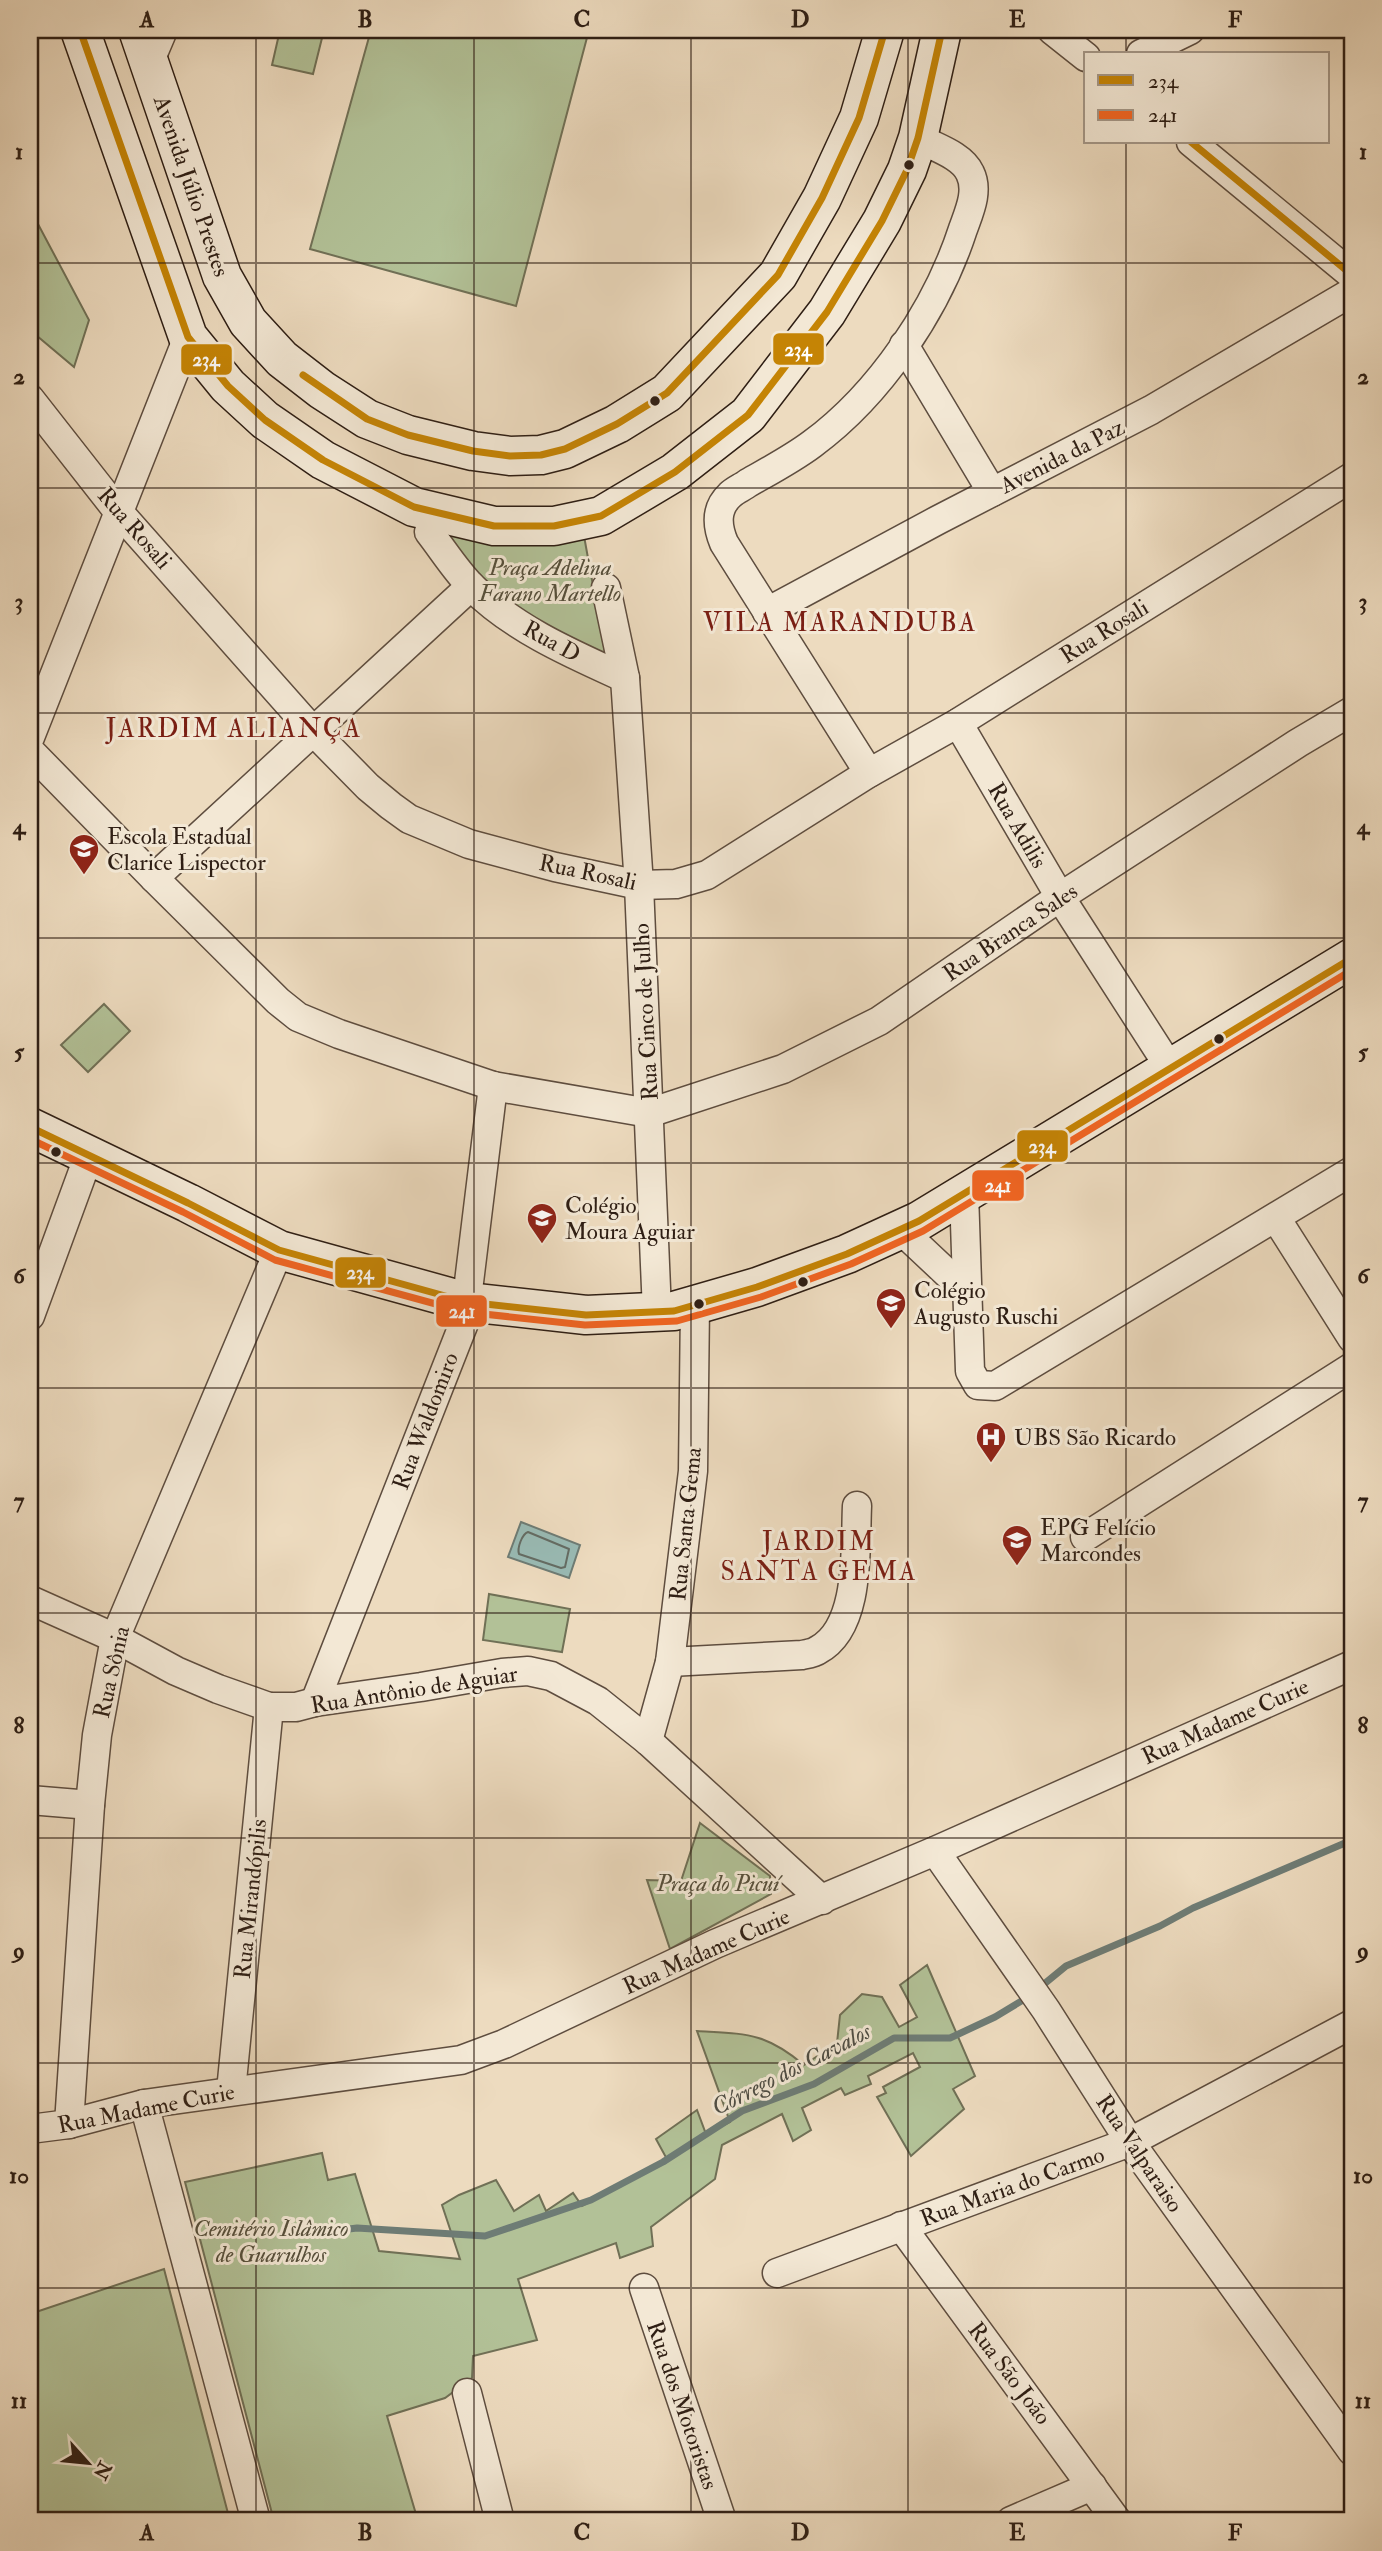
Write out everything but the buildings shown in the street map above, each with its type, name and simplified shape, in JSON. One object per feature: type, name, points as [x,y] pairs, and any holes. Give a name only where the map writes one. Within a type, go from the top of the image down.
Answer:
[{"type":"main road","points":[[80,30],[188,337],[228,386],[265,419],[323,460],[414,508],[494,526],[554,526],[601,516],[675,472],[748,415],[827,312],[882,221],[907,170],[918,138],[942,30]]},
{"type":"main road","name":"Avenida Júlio Prestes","points":[[150,41],[222,276],[248,322],[282,359],[322,390],[367,419],[408,435],[473,451],[510,456],[541,455],[588,439],[667,393],[778,275],[822,198],[859,118],[885,30]]},
{"type":"main road","points":[[30,1127],[279,1250],[467,1302],[586,1315],[674,1311],[757,1287],[847,1254],[919,1221],[1352,958]]},
{"type":"street","points":[[1052,30],[1084,55]]},
{"type":"street","points":[[1145,52],[1190,30]]},
{"type":"street","points":[[869,773],[724,543],[717,525],[720,510],[731,494],[812,444],[864,397],[904,345],[935,298],[953,262],[973,194],[970,172],[960,160],[918,138]]},
{"type":"street","points":[[1193,144],[1352,275]]},
{"type":"street","name":"Avenida da Paz","points":[[767,612],[1152,410],[1352,292]]},
{"type":"street","points":[[30,737],[117,510],[188,337]]},
{"type":"street","points":[[904,345],[992,492]]},
{"type":"street","name":"Rua Rosali","points":[[30,399],[117,510],[312,730],[368,787],[409,819],[469,844],[555,867],[639,885],[676,884],[707,875],[869,773],[958,723],[1352,477]]},
{"type":"street","name":"Rua D","points":[[429,532],[471,586],[521,625],[579,657],[625,678]]},
{"type":"street","points":[[154,878],[471,586]]},
{"type":"street","name":"Rua Cinco de Julho","points":[[607,588],[625,678],[639,885],[657,1312]]},
{"type":"street","name":"Rua Branca Sales","points":[[649,1114],[783,1069],[879,1021],[1060,897],[1297,743],[1352,711]]},
{"type":"street","name":"Rua Adilis","points":[[958,723],[1060,897],[1170,1068]]},
{"type":"street","points":[[30,751],[154,878],[278,1001],[298,1017],[338,1034],[493,1086],[649,1114]]},
{"type":"street","name":"Rua Waldomiro","points":[[315,1702],[464,1323],[493,1086]]},
{"type":"street","points":[[30,1316],[89,1155]]},
{"type":"street","points":[[964,1193],[970,1371],[978,1385],[995,1387],[1352,1171]]},
{"type":"street","points":[[1276,1218],[1352,1338]]},
{"type":"street","points":[[900,1229],[967,1292]]},
{"type":"street","name":"Rua Sônia","points":[[69,2124],[90,1805],[97,1735],[115,1638],[279,1250]]},
{"type":"street","name":"Rua Santa Gema","points":[[648,1741],[670,1662],[693,1471],[695,1305]]},
{"type":"street","points":[[1085,1537],[1352,1367]]},
{"type":"street","points":[[670,1662],[802,1655],[819,1650],[844,1622],[851,1601],[858,1506]]},
{"type":"street","name":"Rua Antônio de Aguiar","points":[[30,1600],[115,1638],[176,1671],[269,1707],[296,1707],[502,1673],[528,1671],[551,1676],[598,1701],[648,1741],[822,1900]]},
{"type":"street","name":"Rua Madame Curie","points":[[30,2129],[69,2124],[144,2104],[461,2060],[504,2044],[715,1944],[935,1851],[1352,1665]]},
{"type":"street","name":"Rua Mirandópilis","points":[[231,2091],[269,1707]]},
{"type":"street","points":[[30,1800],[90,1805]]},
{"type":"street","name":"Rua Valparaiso","points":[[935,1851],[1042,2005],[1130,2142],[1352,2451]]},
{"type":"street","name":"Rua Maria do Carmo","points":[[777,2273],[1130,2142],[1352,2024]]},
{"type":"street","points":[[144,2104],[256,2521]]},
{"type":"street","name":"Rua São João","points":[[901,2226],[1117,2521]]},
{"type":"street","name":"Rua dos Motoristas","points":[[643,2288],[722,2521]]},
{"type":"street","points":[[467,2393],[500,2521]]},
{"type":"street","points":[[1011,2521],[1092,2486]]},
{"type":"green space","points":[[280,30],[324,30],[313,74],[272,65]]},
{"type":"green space","points":[[371,30],[589,30],[516,306],[310,249]]},
{"type":"green space","points":[[30,209],[89,320],[74,367],[30,330]]},
{"type":"green space","name":"Praça Adelina Farano Martello","points":[[438,518],[584,536],[607,663],[484,588]]},
{"type":"green space","points":[[104,1004],[130,1031],[88,1072],[61,1045]]},
{"type":"green space","points":[[489,1594],[570,1609],[562,1652],[483,1640]]},
{"type":"green space","name":"Praça do Picuí","points":[[700,1823],[770,1876],[771,1894],[670,1949],[647,1880],[681,1881]]},
{"type":"green space","name":"Cemitério Islâmico de Guarulhos","points":[[927,1965],[975,2076],[953,2089],[964,2109],[911,2156],[877,2097],[886,2093],[883,2087],[920,2067],[913,2053],[868,2076],[871,2084],[845,2095],[841,2088],[802,2108],[811,2130],[793,2141],[782,2114],[722,2145],[715,2179],[651,2227],[653,2246],[620,2258],[616,2243],[518,2279],[537,2340],[473,2356],[472,2378],[445,2398],[387,2416],[418,2521],[274,2521],[185,2182],[322,2153],[328,2180],[355,2174],[379,2251],[460,2259],[442,2205],[459,2195],[496,2180],[514,2211],[539,2195],[546,2211],[573,2193],[582,2206],[668,2161],[656,2139],[697,2110],[706,2134],[730,2122],[697,2031],[754,2037],[778,2046],[804,2065],[837,2043],[840,2015],[862,1994],[882,1997],[899,2027],[917,2017],[900,1985]]},
{"type":"green space","points":[[164,2269],[230,2521],[30,2521],[30,2314]]},
{"type":"water","points":[[521,1522],[580,1545],[569,1578],[508,1557]]},
{"type":"waterway","name":"Córrego dos Cavalos","points":[[1038,1989],[1066,1966],[1352,1840]]},
{"type":"waterway","name":"Córrego dos Cavalos","points":[[349,2229],[485,2236],[591,2200],[663,2162],[742,2111],[814,2084],[894,2038],[950,2038],[995,2017],[1028,1997]]},
{"type":"transit line","name":"234","points":[[80,30],[188,337],[228,386],[265,420],[323,460],[414,507],[494,526],[554,526],[601,516],[675,472],[748,415],[827,312],[882,221],[907,170],[918,138],[942,30]]},
{"type":"transit line","name":"234","points":[[303,375],[367,419],[408,435],[473,451],[510,456],[541,455],[565,449],[617,424],[667,393],[778,275],[822,198],[859,118],[885,30]]},
{"type":"transit line","name":"234","points":[[1193,144],[1352,275]]},
{"type":"transit line","name":"234","points":[[30,1127],[279,1250],[467,1302],[586,1315],[674,1311],[757,1287],[847,1254],[919,1221],[1352,958]]},
{"type":"transit line","name":"241","points":[[30,1139],[183,1212],[275,1260],[465,1312],[585,1325],[677,1321],[761,1297],[851,1264],[923,1231],[1352,970]]},
{"type":"place","name":"Escola Estadual Clarice Lispector","points":[[84,876]]},
{"type":"place","name":"Colégio Moura Aguiar","points":[[542,1245]]},
{"type":"place","name":"Colégio Augusto Ruschi","points":[[891,1330]]},
{"type":"place","name":"UBS São Ricardo","points":[[991,1464]]},
{"type":"place","name":"EPG Felício Marcondes","points":[[1017,1567]]},
{"type":"district","name":"VILA MARANDUBA","points":[[840,622]]},
{"type":"district","name":"JARDIM ALIANÇA","points":[[234,728]]},
{"type":"district","name":"JARDIM SANTA GEMA","points":[[819,1556]]}]
